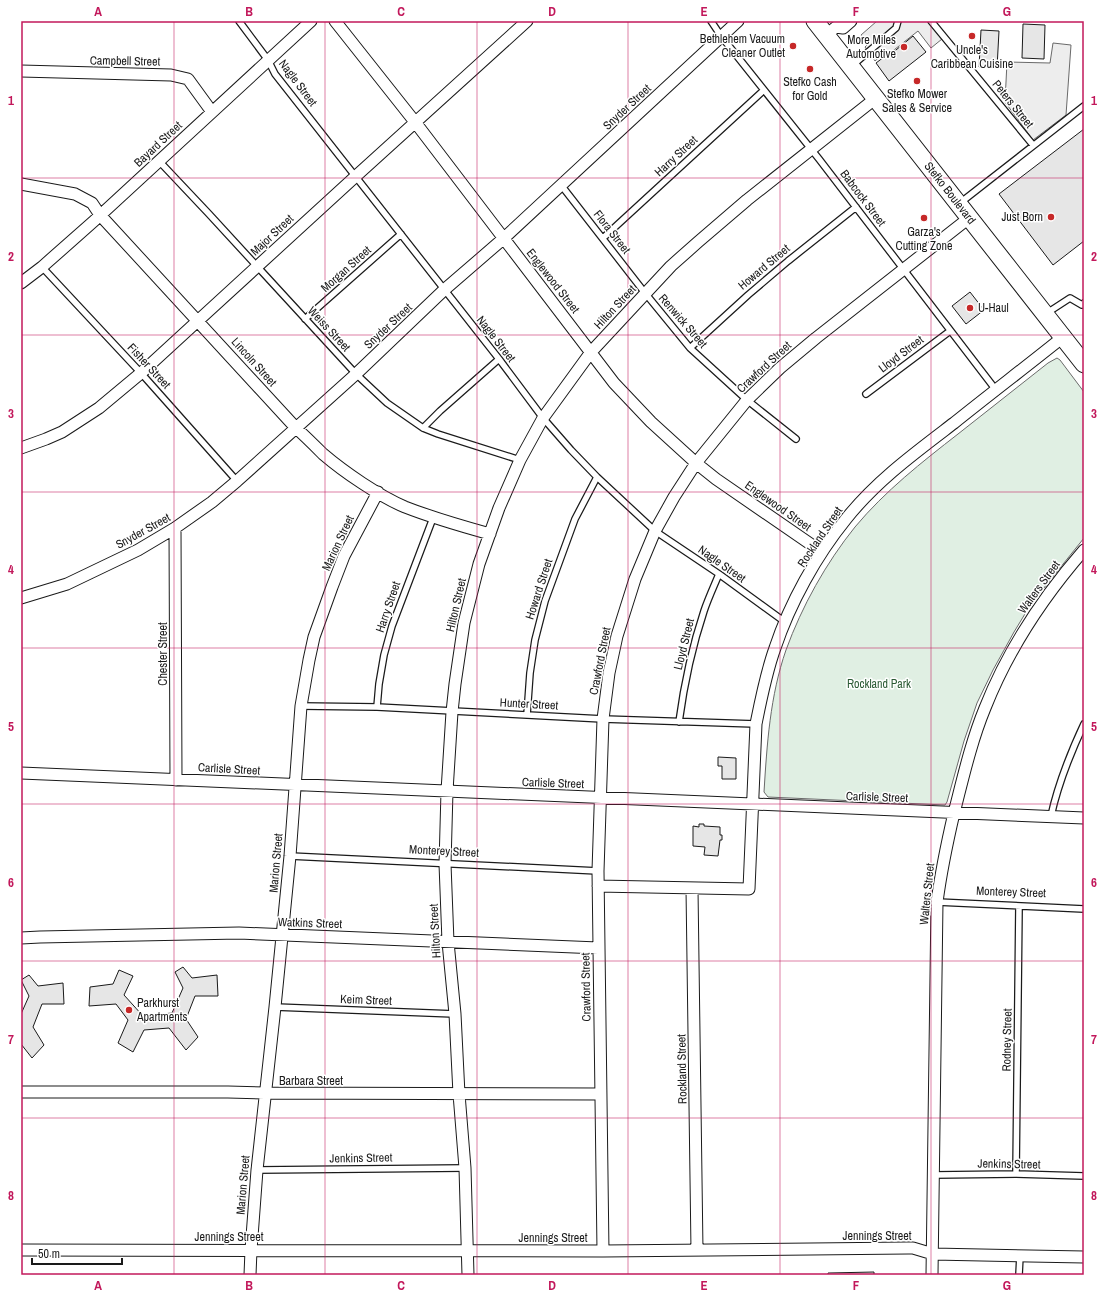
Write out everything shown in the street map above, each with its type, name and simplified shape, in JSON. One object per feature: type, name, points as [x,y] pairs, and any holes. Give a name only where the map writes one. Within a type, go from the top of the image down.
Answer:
[{"type":"main road","name":"Stefko Boulevard","points":[[815,21],[833,28],[851,66],[1084,364]]},
{"type":"street","name":"Bayard Street","points":[[21,283],[42,267],[100,215],[311,21]]},
{"type":"street","name":"Englewood Street","points":[[335,21],[415,122],[503,239],[592,352],[614,383],[651,422],[696,463],[716,479],[822,552]]},
{"type":"street","name":"Major Street","points":[[21,448],[46,439],[72,426],[99,408],[141,373],[527,21]]},
{"type":"street","name":"Snyder Street","points":[[21,598],[67,584],[138,550],[175,528],[212,502],[356,374],[444,290],[503,239],[738,21]]},
{"type":"street","points":[[833,28],[843,28],[851,21]]},
{"type":"street","name":"Campbell Street","points":[[21,71],[181,76],[188,78],[212,112]]},
{"type":"street","name":"Hilton Street","points":[[468,1275],[465,1168],[455,1014],[448,942],[445,864],[447,791],[455,684],[464,623],[479,564],[499,508],[520,460],[543,418],[592,352],[671,266],[747,200],[876,98]]},
{"type":"street","name":"Lincoln Street","points":[[21,184],[75,194],[92,203],[100,215],[296,428],[323,454],[337,465],[378,492],[403,506],[433,518],[490,534]]},
{"type":"street","name":"Crawford Street","points":[[603,1251],[598,948],[599,798],[603,719],[609,673],[617,636],[635,579],[655,531],[674,497],[696,463],[747,400],[780,368],[816,338],[969,218]]},
{"type":"street","name":"Rockland Street","points":[[697,1250],[692,888],[749,889],[756,724],[767,675],[785,622],[822,552],[846,519],[876,486],[919,450],[1063,337]]},
{"type":"street","name":"Marion Street","points":[[250,1275],[256,1170],[275,1007],[290,856],[294,785],[301,706],[314,637],[344,556],[378,492]]},
{"type":"street","name":"Chester Street","points":[[175,528],[176,780]]},
{"type":"street","name":"Walters Street","points":[[932,1275],[934,1035],[937,902],[946,846],[964,775],[984,709],[1012,651],[1056,583],[1084,550]]},
{"type":"street","name":"Carlisle Street","points":[[21,773],[1084,818]]},
{"type":"street","points":[[598,886],[692,888]]},
{"type":"street","name":"Watkins Street","points":[[21,938],[239,933],[598,948]]},
{"type":"street","name":"Barbara Street","points":[[21,1092],[601,1094]]},
{"type":"street","name":"Jennings Street","points":[[21,1250],[603,1251],[908,1248],[933,1254],[1084,1257]]},
{"type":"lane","name":"Nagle Street","points":[[239,21],[268,60],[275,74],[499,359],[543,418],[597,477],[655,531],[719,574],[785,622]]},
{"type":"lane","name":"Babcock Street","points":[[711,21],[721,36],[812,150],[996,390]]},
{"type":"lane","points":[[851,66],[896,28],[898,21]]},
{"type":"lane","name":"Peters Street","points":[[931,21],[1033,145]]},
{"type":"lane","name":"Harry Street","points":[[603,238],[764,90]]},
{"type":"lane","points":[[959,204],[1084,106]]},
{"type":"lane","name":"Weiss Street","points":[[159,161],[305,320],[356,374],[387,403],[423,428],[461,442],[520,460]]},
{"type":"lane","name":"Flora Street","points":[[562,185],[646,293]]},
{"type":"lane","name":"Howard Street","points":[[690,348],[748,294],[856,207]]},
{"type":"lane","name":"Morgan Street","points":[[305,320],[401,234]]},
{"type":"lane","name":"Fisher Street","points":[[42,267],[141,373],[237,481]]},
{"type":"lane","name":"Renwick Street","points":[[646,293],[690,348],[747,400],[796,439]]},
{"type":"lane","points":[[1045,315],[1070,298],[1083,306]]},
{"type":"lane","name":"Lloyd Street","points":[[866,394],[950,331]]},
{"type":"lane","points":[[423,428],[499,359]]},
{"type":"lane","name":"Howard Street","points":[[527,715],[530,673],[535,640],[545,600],[575,519],[597,477]]},
{"type":"lane","name":"Harry Street","points":[[377,707],[384,655],[392,626],[433,518]]},
{"type":"lane","name":"Lloyd Street","points":[[679,722],[694,646],[704,611],[719,574]]},
{"type":"lane","name":"Hunter Street","points":[[301,706],[377,707],[603,719],[756,724]]},
{"type":"lane","points":[[1051,816],[1055,796],[1072,748],[1084,724]]},
{"type":"lane","name":"Monterey Street","points":[[290,856],[598,871]]},
{"type":"lane","name":"Monterey Street","points":[[937,902],[1084,909]]},
{"type":"lane","name":"Rodney Street","points":[[1016,1174],[1019,906]]},
{"type":"lane","name":"Keim Street","points":[[275,1007],[455,1014]]},
{"type":"lane","name":"Jenkins Street","points":[[256,1170],[465,1168]]},
{"type":"lane","name":"Jenkins Street","points":[[934,1175],[1016,1174],[1084,1176]]},
{"type":"lane","points":[[1020,1255],[1020,1275]]},
{"type":"green space","name":"Rockland Park","points":[[1057,358],[1084,392],[1084,538],[1031,604],[993,670],[977,703],[964,741],[947,802],[945,805],[768,797],[764,792],[770,720],[776,685],[786,650],[799,617],[834,555],[855,527],[879,501],[904,478],[1048,363]]},
{"type":"shaded area","points":[[877,21],[929,21],[942,39],[931,48],[918,31],[885,57],[883,54],[875,61],[865,47],[868,44],[861,35]]},
{"type":"shaded area","points":[[1053,43],[1071,45],[1066,115],[1033,140],[1005,102],[1007,62],[1050,63]]},
{"type":"building","points":[[1023,24],[1045,25],[1044,59],[1022,58]]},
{"type":"building","points":[[981,30],[999,31],[997,68],[979,67]]},
{"type":"building","points":[[913,36],[926,52],[889,81],[876,63],[884,57],[885,59]]},
{"type":"building","name":"Just Born","points":[[1084,129],[1084,241],[1053,265],[999,194]]},
{"type":"building","points":[[970,292],[984,310],[966,324],[952,306]]},
{"type":"building","points":[[718,757],[736,758],[736,779],[722,779],[722,766],[718,766]]},
{"type":"building","points":[[699,824],[704,824],[704,826],[720,827],[720,835],[722,835],[722,840],[720,840],[718,856],[704,855],[705,847],[693,846],[693,826],[699,827]]},
{"type":"building","name":"Parkhurst Apartments","points":[[183,967],[192,978],[217,975],[218,996],[195,996],[186,1019],[198,1037],[186,1050],[169,1028],[144,1030],[133,1052],[118,1043],[128,1020],[116,1004],[89,1006],[90,987],[113,984],[119,970],[133,976],[124,995],[143,1016],[172,1013],[183,988],[175,972]]},
{"type":"building","points":[[29,975],[38,986],[63,983],[64,1004],[42,1004],[33,1027],[44,1045],[32,1058],[21,1044],[21,1014],[29,996],[21,980]]},
{"type":"building","points":[[874,1272],[874,1275],[828,1275],[828,1273]]},
{"type":"place","name":"Uncle's Caribbean Cuisine","points":[[972,36]]},
{"type":"place","name":"Bethlehem Vacuum Cleaner Outlet","points":[[793,46]]},
{"type":"place","name":"More Miles Automotive","points":[[904,47]]},
{"type":"place","name":"Stefko Cash for Gold","points":[[810,69]]},
{"type":"place","name":"Stefko Mower Sales & Service","points":[[917,81]]},
{"type":"place","name":"Just Born","points":[[1051,217]]},
{"type":"place","name":"Garza's Cutting Zone","points":[[924,218]]},
{"type":"place","name":"U-Haul","points":[[970,308]]},
{"type":"place","name":"Parkhurst Apartments","points":[[129,1010]]}]
